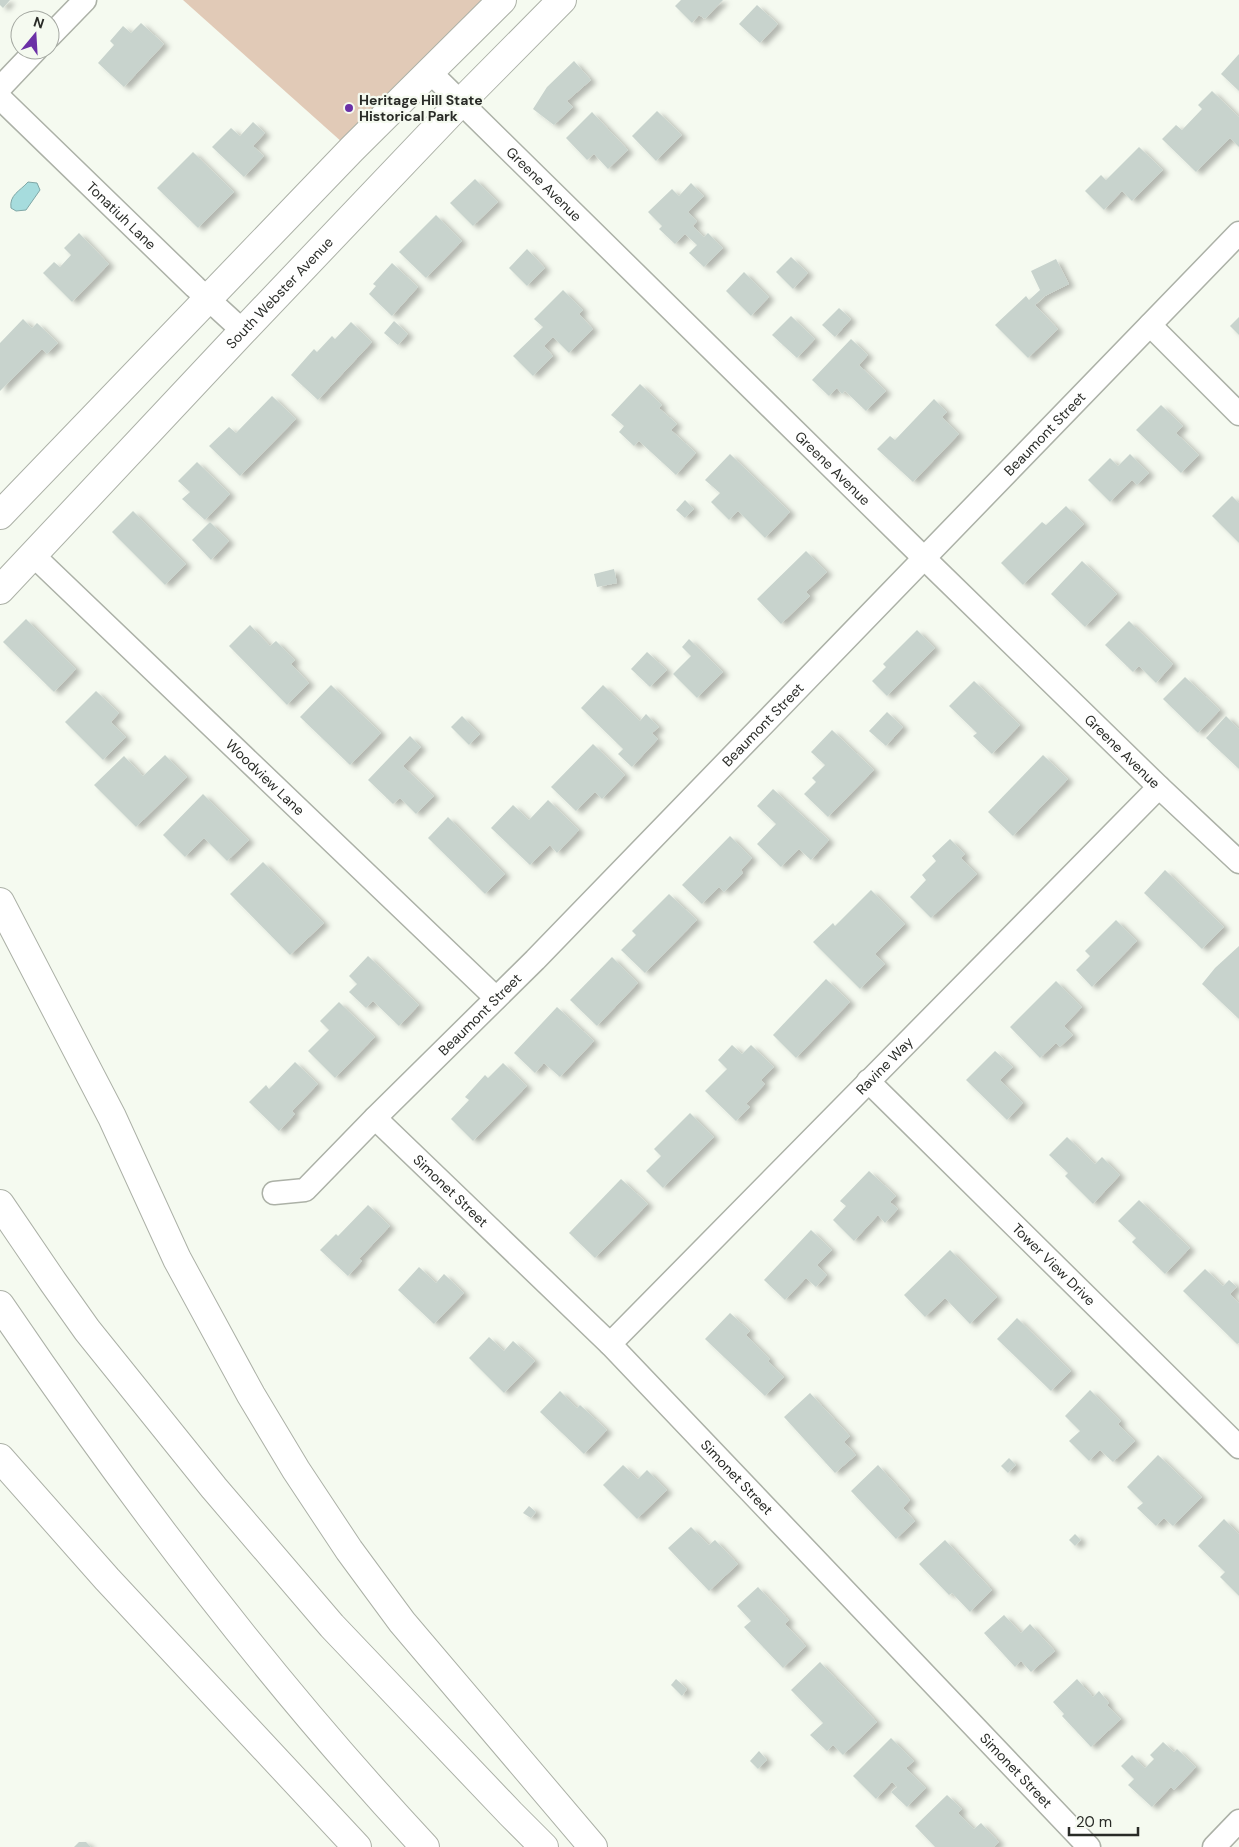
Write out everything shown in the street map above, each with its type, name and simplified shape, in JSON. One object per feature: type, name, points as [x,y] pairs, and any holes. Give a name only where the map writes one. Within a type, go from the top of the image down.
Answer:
[{"type":"main road","points":[[0,515],[352,149],[502,0]]},
{"type":"main road","name":"South Webster Avenue","points":[[0,590],[460,103],[562,0]]},
{"type":"main road","points":[[0,902],[112,1117],[177,1259],[251,1395],[296,1470],[349,1550],[402,1622],[593,1847]]},
{"type":"main road","points":[[0,1204],[87,1330],[214,1488],[332,1626],[544,1847]]},
{"type":"main road","points":[[0,1304],[60,1393],[193,1572],[326,1738],[425,1847]]},
{"type":"main road","points":[[0,1458],[107,1579],[357,1847]]},
{"type":"street","points":[[60,26],[85,0]]},
{"type":"street","points":[[0,88],[27,60]]},
{"type":"street","name":"Greene Avenue","points":[[430,72],[924,558],[1159,787],[1239,862]]},
{"type":"street","name":"Tonatiuh Lane","points":[[0,98],[243,331]]},
{"type":"street","name":"Beaumont Street","points":[[274,1193],[305,1190],[542,953],[1239,233]]},
{"type":"street","points":[[1150,325],[1239,414]]},
{"type":"street","name":"Woodview Lane","points":[[34,556],[496,998]]},
{"type":"street","name":"Ravine Way","points":[[610,1344],[1159,787]]},
{"type":"street","name":"Tower View Drive","points":[[868,1081],[1239,1447]]},
{"type":"street","name":"Simonet Street","points":[[375,1118],[610,1344],[1089,1847]]},
{"type":"street","points":[[1214,1847],[1239,1821]]},
{"type":"shaded area","name":"Heritage Hill State Historical Park","points":[[183,0],[502,0],[343,143]]},
{"type":"water","points":[[28,182],[37,183],[40,190],[26,210],[16,211],[11,208],[12,200],[16,193]]},
{"type":"building","points":[[0,0],[10,0],[3,8],[0,5]]},
{"type":"building","points":[[681,0],[723,0],[705,19],[699,15],[692,23],[675,6]]},
{"type":"building","points":[[757,5],[778,24],[760,43],[739,24]]},
{"type":"building","points":[[141,23],[164,44],[124,87],[98,63],[114,45],[110,41],[123,26],[131,33]]},
{"type":"building","points":[[1239,54],[1239,91],[1221,74]]},
{"type":"building","points":[[574,61],[591,80],[567,101],[573,107],[554,125],[533,109],[547,87]]},
{"type":"building","points":[[1212,91],[1239,117],[1239,147],[1230,138],[1196,172],[1162,139],[1176,125],[1182,130],[1202,109],[1198,105]]},
{"type":"building","points":[[657,111],[682,135],[656,161],[632,136]]},
{"type":"building","points":[[592,112],[628,150],[608,169],[594,154],[587,160],[566,138]]},
{"type":"building","points":[[253,122],[265,133],[253,146],[264,156],[244,177],[212,147],[231,128],[240,136]]},
{"type":"building","points":[[1139,147],[1163,170],[1132,201],[1122,191],[1104,210],[1085,191],[1101,175],[1106,180]]},
{"type":"building","points":[[193,152],[234,192],[198,228],[157,188]]},
{"type":"building","points":[[475,179],[498,202],[473,226],[450,203]]},
{"type":"building","points":[[691,183],[704,196],[688,212],[697,221],[693,226],[704,237],[708,233],[723,248],[704,267],[689,253],[697,245],[685,234],[675,244],[659,229],[662,226],[648,212],[672,189],[679,196]]},
{"type":"building","points":[[436,215],[462,241],[426,278],[399,252]]},
{"type":"building","points":[[79,233],[109,264],[72,302],[43,273],[54,262],[60,267],[71,255],[64,248]]},
{"type":"building","points":[[527,249],[545,268],[527,286],[509,268]]},
{"type":"building","points":[[791,257],[808,273],[793,289],[776,272]]},
{"type":"building","points":[[1056,259],[1069,284],[1045,296],[1035,305],[1058,329],[1028,358],[995,325],[1026,296],[1029,300],[1040,290],[1031,271]]},
{"type":"building","points":[[392,263],[418,287],[392,316],[369,294],[376,286],[373,284]]},
{"type":"building","points":[[744,272],[769,297],[751,316],[726,291]]},
{"type":"building","points":[[563,290],[583,310],[579,314],[593,329],[569,353],[553,337],[544,346],[553,356],[533,376],[513,356],[543,327],[534,319]]},
{"type":"building","points":[[839,308],[851,319],[835,337],[822,325]]},
{"type":"building","points":[[791,316],[815,339],[797,358],[772,335]]},
{"type":"building","points":[[1239,317],[1239,335],[1230,326]]},
{"type":"building","points":[[23,319],[32,328],[37,323],[58,343],[47,354],[42,349],[0,391],[0,343]]},
{"type":"building","points":[[394,321],[408,334],[398,345],[384,333]]},
{"type":"building","points":[[351,322],[372,342],[318,400],[291,375],[314,349],[317,352],[332,336],[335,339]]},
{"type":"building","points":[[851,339],[868,355],[859,365],[886,391],[866,411],[845,391],[842,394],[837,388],[829,396],[812,380]]},
{"type":"building","points":[[640,384],[662,405],[659,408],[677,424],[671,430],[696,453],[676,475],[639,441],[634,446],[619,432],[624,426],[611,415]]},
{"type":"building","points":[[272,396],[296,419],[240,476],[209,446],[229,427],[236,433]]},
{"type":"building","points":[[934,399],[947,412],[942,417],[959,434],[913,482],[877,449],[890,436],[895,440]]},
{"type":"building","points":[[1161,405],[1183,426],[1176,433],[1199,455],[1181,473],[1136,430]]},
{"type":"building","points":[[730,454],[790,512],[765,538],[738,511],[729,520],[711,502],[720,493],[705,480]]},
{"type":"building","points":[[1130,454],[1149,473],[1137,485],[1132,480],[1110,502],[1088,480],[1110,458],[1118,466]]},
{"type":"building","points":[[197,462],[230,494],[205,520],[182,499],[190,492],[178,481]]},
{"type":"building","points":[[1232,496],[1239,503],[1239,543],[1212,516]]},
{"type":"building","points":[[685,500],[694,509],[685,518],[676,510]]},
{"type":"building","points":[[1066,506],[1084,524],[1023,585],[1001,563],[1042,522],[1046,525]]},
{"type":"building","points":[[133,511],[186,564],[165,585],[112,532]]},
{"type":"building","points":[[210,522],[229,541],[211,560],[192,540]]},
{"type":"building","points":[[806,551],[827,572],[806,592],[810,596],[781,624],[757,599]]},
{"type":"building","points":[[1082,561],[1117,594],[1085,627],[1051,594]]},
{"type":"building","points":[[614,569],[617,583],[597,587],[594,574]]},
{"type":"building","points":[[26,619],[76,669],[54,692],[3,642]]},
{"type":"building","points":[[1129,621],[1173,664],[1156,683],[1139,666],[1133,672],[1105,645]]},
{"type":"building","points":[[250,625],[270,646],[276,641],[295,660],[291,664],[309,683],[287,705],[229,646]]},
{"type":"building","points":[[917,630],[935,648],[887,696],[872,681],[886,667],[883,664]]},
{"type":"building","points":[[689,639],[723,672],[697,698],[673,674],[691,656],[682,647]]},
{"type":"building","points":[[647,652],[667,670],[650,687],[631,669]]},
{"type":"building","points":[[1185,677],[1220,710],[1198,733],[1163,699]]},
{"type":"building","points":[[974,681],[1020,725],[992,754],[973,736],[977,733],[949,706]]},
{"type":"building","points":[[331,685],[381,733],[350,765],[300,717]]},
{"type":"building","points":[[603,685],[640,721],[646,714],[659,727],[652,733],[658,739],[632,767],[618,754],[623,749],[581,708]]},
{"type":"building","points":[[96,691],[119,713],[111,722],[126,737],[103,760],[65,722]]},
{"type":"building","points":[[887,712],[903,727],[886,746],[869,731]]},
{"type":"building","points":[[462,716],[480,734],[469,745],[451,727]]},
{"type":"building","points":[[1226,716],[1239,729],[1239,769],[1206,738]]},
{"type":"building","points":[[832,730],[874,770],[828,817],[804,794],[816,782],[812,778],[825,765],[811,752]]},
{"type":"building","points":[[410,736],[421,747],[403,766],[434,796],[416,814],[400,798],[393,804],[368,780]]},
{"type":"building","points":[[593,744],[625,775],[602,799],[595,792],[576,811],[551,787]]},
{"type":"building","points":[[165,755],[187,777],[136,827],[94,785],[124,756],[143,776]]},
{"type":"building","points":[[1043,755],[1068,779],[1013,836],[988,812]]},
{"type":"building","points":[[773,789],[829,840],[811,860],[799,849],[781,867],[757,844],[776,824],[757,806]]},
{"type":"building","points":[[203,794],[249,840],[227,861],[204,838],[185,857],[163,835]]},
{"type":"building","points":[[548,800],[579,830],[557,853],[550,845],[530,865],[491,828],[513,805],[529,820]]},
{"type":"building","points":[[448,817],[505,874],[485,894],[428,838]]},
{"type":"building","points":[[730,836],[752,858],[741,870],[743,873],[724,892],[719,887],[702,904],[682,885]]},
{"type":"building","points":[[950,839],[965,854],[961,858],[977,874],[931,918],[910,897],[926,880],[922,875],[936,861],[932,856]]},
{"type":"building","points":[[263,862],[324,923],[290,955],[230,894]]},
{"type":"building","points":[[1165,870],[1224,927],[1202,949],[1144,893]]},
{"type":"building","points":[[871,890],[905,924],[875,954],[885,964],[860,989],[813,942],[833,923],[835,926]]},
{"type":"building","points":[[669,894],[697,920],[645,973],[621,950],[636,935],[632,931]]},
{"type":"building","points":[[1116,920],[1137,941],[1092,987],[1076,970],[1090,956],[1085,951]]},
{"type":"building","points":[[1239,946],[1239,1019],[1202,984],[1215,968]]},
{"type":"building","points":[[368,956],[419,1005],[399,1026],[373,1001],[366,1008],[349,992],[357,984],[349,976]]},
{"type":"building","points":[[612,957],[638,983],[597,1026],[570,1000]]},
{"type":"building","points":[[826,979],[850,1002],[796,1058],[773,1035]]},
{"type":"building","points":[[1056,981],[1082,1007],[1064,1026],[1073,1035],[1060,1047],[1056,1043],[1040,1058],[1010,1027]]},
{"type":"building","points":[[339,1002],[375,1037],[335,1078],[308,1051],[329,1030],[320,1021]]},
{"type":"building","points":[[557,1007],[594,1041],[560,1077],[544,1063],[535,1073],[514,1053]]},
{"type":"building","points":[[732,1045],[742,1054],[751,1045],[774,1067],[761,1080],[765,1084],[746,1104],[750,1107],[736,1121],[705,1091],[727,1069],[718,1060]]},
{"type":"building","points":[[995,1051],[1013,1067],[1000,1080],[1023,1103],[1007,1120],[966,1080]]},
{"type":"building","points":[[295,1062],[318,1084],[292,1111],[295,1114],[279,1131],[249,1102],[266,1085],[269,1089]]},
{"type":"building","points":[[503,1063],[527,1086],[473,1141],[451,1119],[469,1100],[465,1097],[485,1075],[488,1078]]},
{"type":"building","points":[[690,1113],[714,1137],[663,1188],[646,1171],[661,1156],[654,1149]]},
{"type":"building","points":[[1067,1137],[1095,1164],[1102,1157],[1120,1175],[1093,1204],[1065,1176],[1068,1173],[1049,1155]]},
{"type":"building","points":[[869,1171],[896,1196],[890,1202],[898,1209],[885,1223],[878,1215],[854,1241],[833,1220],[846,1206],[840,1201]]},
{"type":"building","points":[[621,1179],[648,1204],[595,1258],[569,1233]]},
{"type":"building","points":[[1139,1200],[1190,1248],[1165,1274],[1132,1242],[1136,1238],[1118,1221]]},
{"type":"building","points":[[368,1205],[390,1226],[359,1259],[362,1261],[348,1276],[320,1250],[336,1234],[338,1236]]},
{"type":"building","points":[[811,1230],[832,1250],[817,1265],[827,1275],[816,1287],[806,1278],[785,1300],[764,1280]]},
{"type":"building","points":[[950,1250],[997,1297],[970,1324],[945,1298],[925,1317],[904,1295]]},
{"type":"building","points":[[419,1267],[436,1283],[444,1274],[464,1293],[434,1324],[398,1290]]},
{"type":"building","points":[[1205,1269],[1223,1286],[1229,1280],[1237,1287],[1230,1294],[1239,1303],[1239,1343],[1237,1344],[1183,1291]]},
{"type":"building","points":[[730,1313],[750,1331],[746,1335],[770,1359],[768,1361],[784,1377],[765,1396],[705,1339]]},
{"type":"building","points":[[1017,1318],[1071,1371],[1051,1391],[997,1339]]},
{"type":"building","points":[[489,1337],[504,1351],[513,1341],[535,1361],[504,1393],[469,1358]]},
{"type":"building","points":[[1090,1390],[1121,1421],[1118,1424],[1135,1441],[1113,1462],[1100,1450],[1089,1461],[1069,1441],[1080,1431],[1065,1416]]},
{"type":"building","points":[[560,1391],[577,1408],[580,1405],[607,1430],[584,1454],[540,1412]]},
{"type":"building","points":[[810,1393],[850,1436],[844,1442],[856,1455],[835,1473],[784,1417]]},
{"type":"building","points":[[1158,1455],[1202,1497],[1173,1526],[1164,1518],[1156,1526],[1137,1508],[1143,1503],[1127,1487]]},
{"type":"building","points":[[1009,1458],[1016,1465],[1008,1473],[1001,1466]]},
{"type":"building","points":[[623,1465],[638,1479],[647,1470],[667,1490],[637,1519],[603,1485]]},
{"type":"building","points":[[878,1465],[910,1500],[903,1508],[915,1521],[896,1539],[851,1491]]},
{"type":"building","points":[[529,1506],[536,1512],[531,1518],[523,1513]]},
{"type":"building","points":[[1224,1519],[1239,1534],[1239,1596],[1220,1577],[1225,1572],[1198,1546]]},
{"type":"building","points":[[691,1527],[709,1545],[715,1540],[738,1564],[709,1591],[668,1548]]},
{"type":"building","points":[[1075,1534],[1081,1540],[1075,1546],[1069,1540]]},
{"type":"building","points":[[945,1540],[992,1590],[970,1612],[952,1593],[949,1595],[919,1564]]},
{"type":"building","points":[[758,1587],[789,1620],[785,1624],[806,1646],[783,1668],[744,1627],[751,1621],[737,1606]]},
{"type":"building","points":[[1004,1615],[1021,1633],[1030,1624],[1055,1651],[1031,1672],[1021,1661],[1015,1667],[984,1633]]},
{"type":"building","points":[[820,1662],[877,1722],[843,1755],[833,1745],[827,1751],[810,1735],[823,1723],[791,1690]]},
{"type":"building","points":[[676,1679],[687,1689],[682,1696],[671,1685]]},
{"type":"building","points":[[1077,1679],[1093,1697],[1099,1691],[1109,1703],[1107,1705],[1121,1719],[1091,1747],[1062,1716],[1064,1714],[1053,1702]]},
{"type":"building","points":[[891,1738],[914,1761],[906,1768],[926,1788],[907,1807],[891,1792],[897,1787],[892,1782],[876,1799],[853,1776]]},
{"type":"building","points":[[1163,1742],[1174,1752],[1177,1749],[1196,1767],[1174,1790],[1171,1787],[1152,1807],[1128,1785],[1134,1779],[1121,1766],[1132,1755],[1145,1768],[1154,1759],[1150,1755]]},
{"type":"building","points":[[759,1751],[767,1760],[758,1769],[750,1761]]},
{"type":"building","points":[[947,1795],[962,1809],[958,1813],[974,1829],[981,1823],[999,1842],[994,1847],[935,1847],[915,1826]]},
{"type":"building","points":[[79,1842],[86,1842],[91,1847],[74,1847]]},
{"type":"place","name":"Heritage Hill State Historical Park","points":[[349,108]]}]
